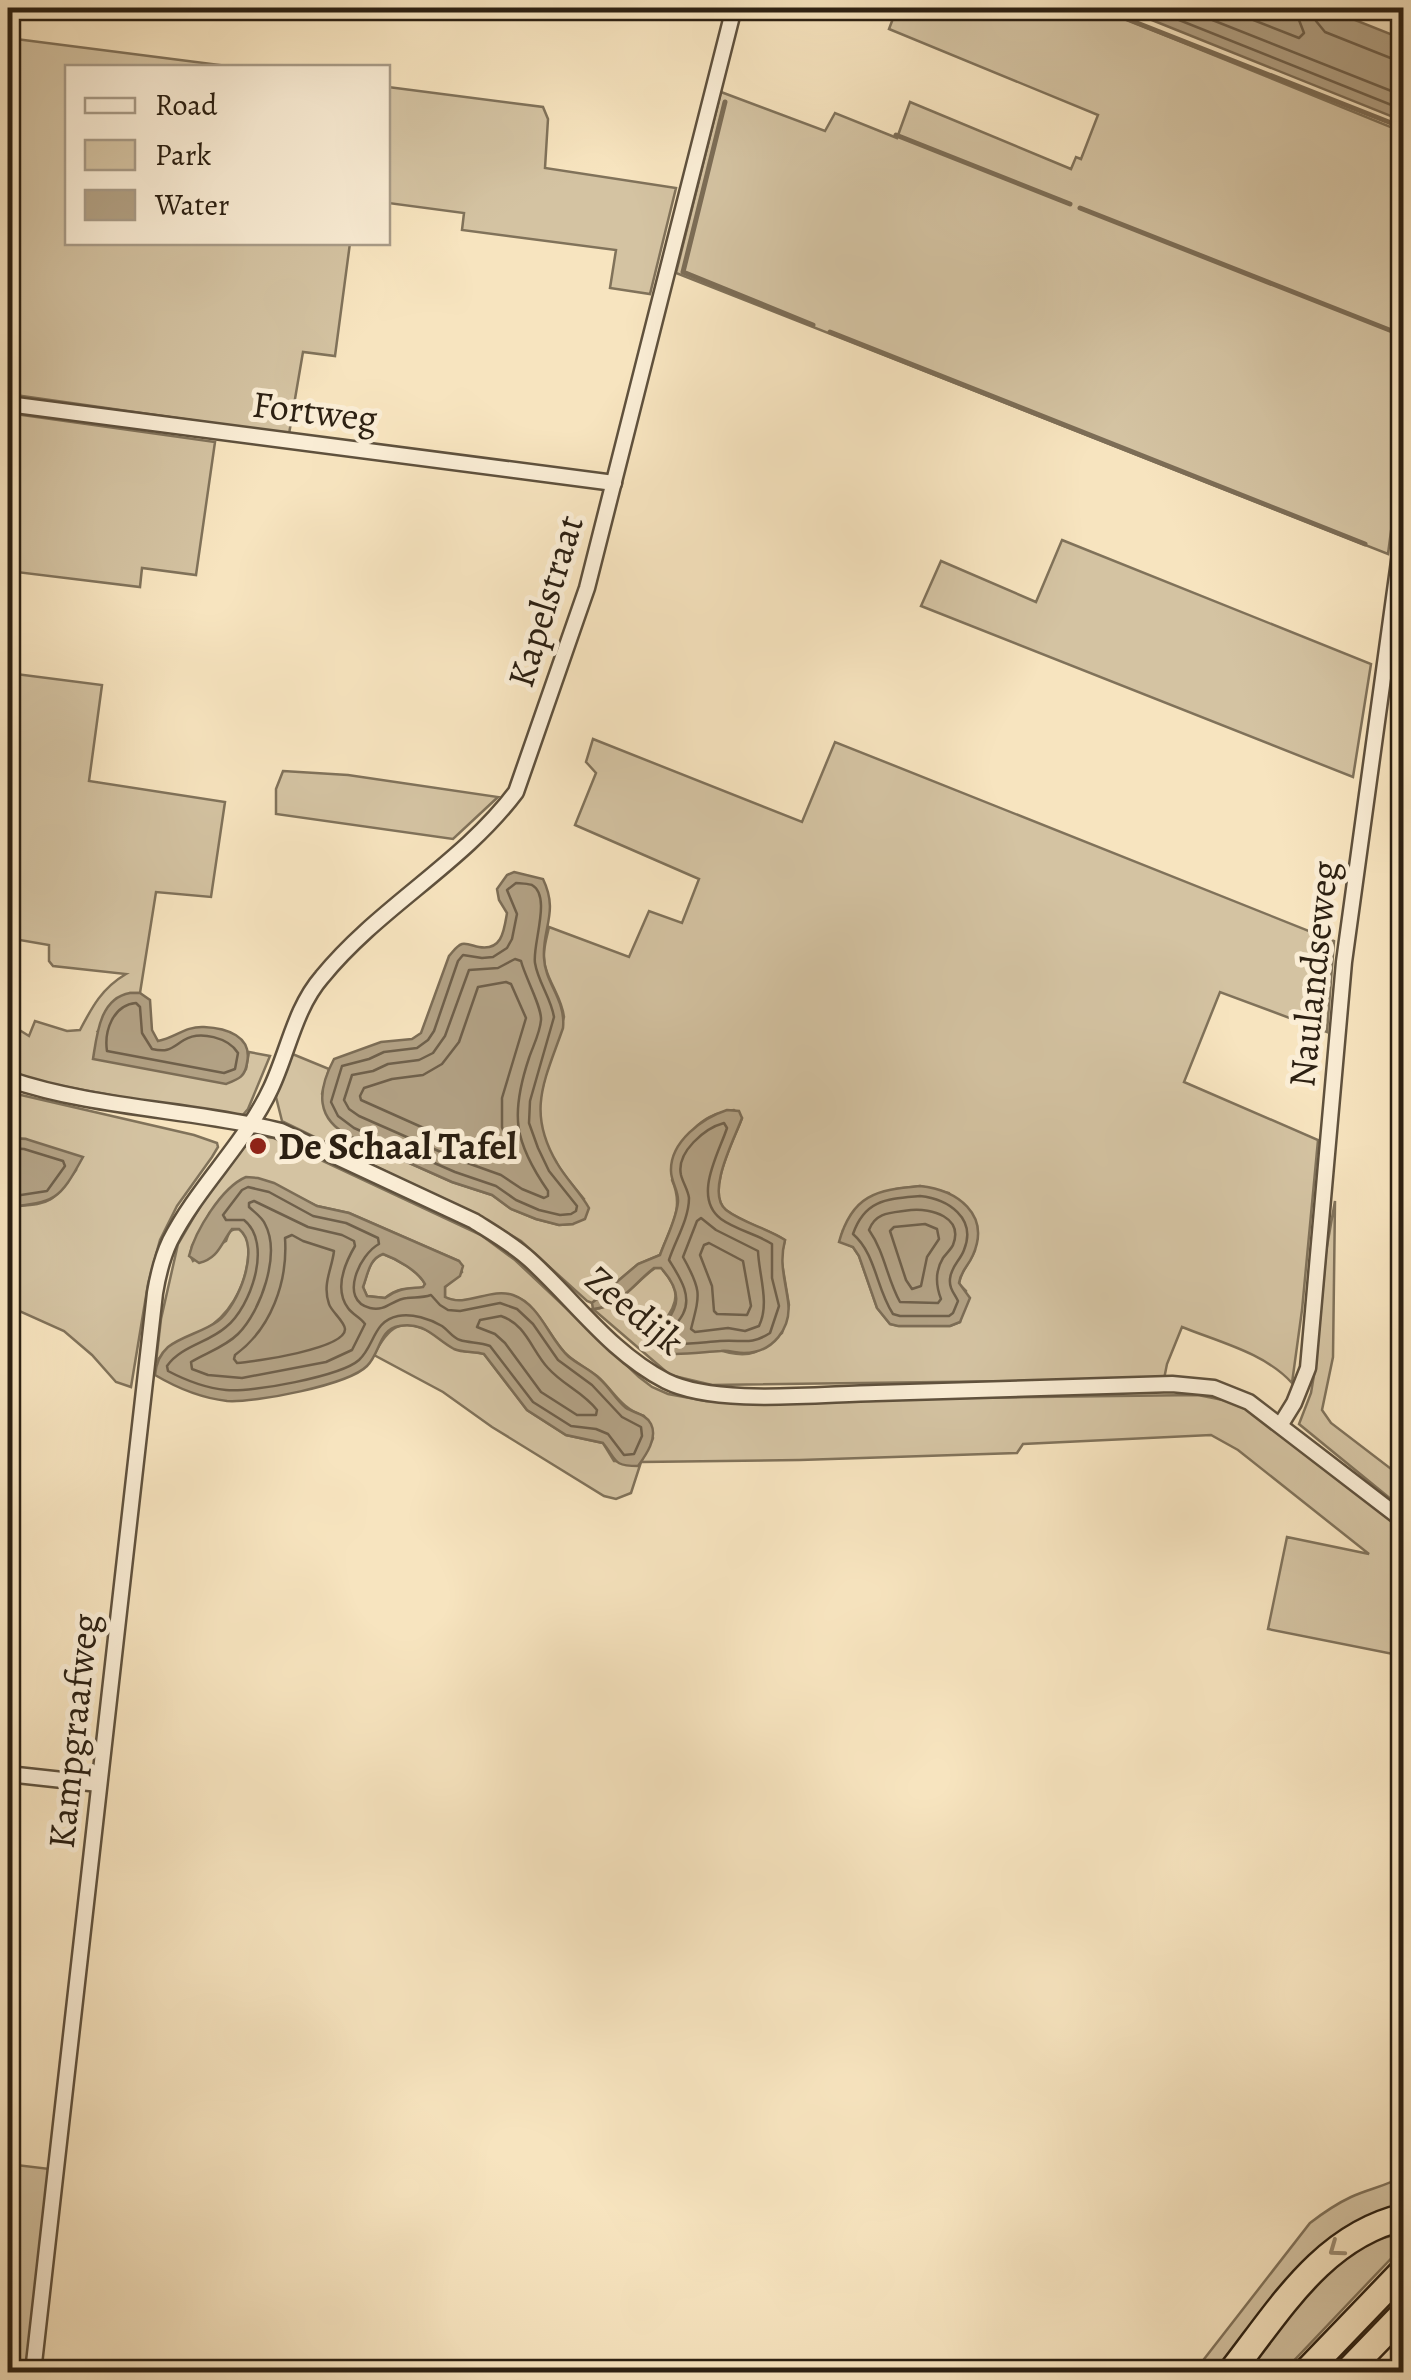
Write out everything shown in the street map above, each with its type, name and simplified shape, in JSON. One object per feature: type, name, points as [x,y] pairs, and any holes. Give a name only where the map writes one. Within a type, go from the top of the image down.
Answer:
[{"type":"highway","points":[[1231,2372],[1320,2261],[1362,2232],[1404,2217]]},
{"type":"highway","points":[[1306,2372],[1404,2270]]},
{"type":"highway","points":[[1346,2372],[1404,2312]]},
{"type":"street","name":"Kapelstraat","points":[[252,1124],[320,978],[359,938],[496,820],[516,792],[575,627],[734,8]]},
{"type":"street","name":"Fortweg","points":[[8,404],[614,483]]},
{"type":"street","name":"Naulandseweg","points":[[1281,1424],[1301,1386],[1311,1351],[1344,962],[1404,525]]},
{"type":"street","name":"Zeedijk","points":[[8,1079],[74,1097],[282,1130],[499,1236],[528,1258],[628,1357],[669,1382],[692,1390],[782,1395],[1189,1384],[1250,1402],[1404,1521]]},
{"type":"street","name":"Kampgraafweg","points":[[32,2372],[155,1293],[169,1244],[188,1209],[252,1124]]},
{"type":"street","points":[[8,1774],[99,1784]]},
{"type":"green space","points":[[897,8],[1098,8],[1403,132],[1404,432],[1388,554],[676,273],[721,92],[825,131],[835,113],[897,138],[910,102],[1071,169],[1076,157],[1081,159],[1098,115],[889,29]]},
{"type":"green space","points":[[8,38],[219,65],[65,65],[65,245],[350,245],[335,356],[303,352],[289,434],[8,394]]},
{"type":"green space","points":[[390,87],[543,107],[548,119],[545,168],[676,188],[650,294],[610,288],[616,250],[462,230],[464,213],[390,203]]},
{"type":"green space","points":[[8,413],[215,442],[196,575],[142,568],[140,587],[8,571]]},
{"type":"green space","points":[[1062,540],[1371,664],[1353,777],[921,606],[941,561],[1036,602]]},
{"type":"green space","points":[[8,673],[102,685],[89,781],[225,802],[211,897],[156,892],[140,993],[130,993],[98,1031],[246,1069],[249,1052],[270,1056],[242,1116],[229,1117],[8,1073],[8,1023],[29,1036],[35,1021],[67,1031],[80,1030],[104,992],[126,974],[53,966],[49,945],[8,938]]},
{"type":"green space","points":[[593,739],[802,822],[835,742],[1334,941],[1327,1032],[1220,992],[1184,1082],[1318,1140],[1292,1383],[1255,1356],[1182,1327],[1164,1379],[712,1385],[670,1375],[593,1309],[611,1304],[655,1268],[661,1268],[676,1295],[663,1323],[708,1346],[745,1354],[782,1333],[789,1305],[781,1257],[785,1240],[733,1215],[720,1202],[720,1179],[742,1118],[734,1110],[707,1118],[685,1143],[672,1180],[677,1200],[675,1218],[660,1255],[638,1264],[592,1303],[521,1241],[486,1220],[282,1121],[276,1097],[290,1053],[329,1069],[322,1094],[340,1132],[452,1182],[492,1195],[511,1209],[536,1219],[573,1224],[584,1199],[549,1150],[539,1117],[544,1080],[564,1017],[545,964],[549,927],[629,957],[649,911],[682,923],[699,879],[575,825],[596,773],[586,762]],"holes":[[[920,1186],[949,1193],[975,1250],[959,1284],[966,1291],[960,1322],[950,1326],[890,1324],[877,1308],[859,1256],[853,1247],[840,1241],[843,1230],[896,1189]]]},
{"type":"green space","points":[[283,771],[348,775],[498,797],[453,839],[276,814],[276,789]]},
{"type":"green space","points":[[8,1092],[217,1143],[160,1240],[148,1284],[131,1387],[116,1382],[64,1331],[8,1306],[8,1207],[48,1200],[76,1170],[26,1139],[8,1138]]},
{"type":"green space","points":[[266,1137],[481,1235],[515,1260],[639,1377],[668,1394],[706,1401],[1198,1395],[1250,1409],[1403,1529],[1403,1656],[1268,1629],[1287,1537],[1369,1554],[1238,1450],[1211,1435],[1023,1444],[1017,1453],[641,1462],[653,1438],[644,1416],[629,1409],[597,1376],[565,1353],[521,1299],[502,1294],[463,1300],[445,1297],[445,1287],[462,1272],[459,1261],[349,1213],[317,1206],[297,1196],[210,1212],[190,1255],[193,1261],[226,1241],[232,1230],[239,1229],[248,1246],[243,1280],[221,1317],[172,1347],[156,1362],[178,1244],[205,1198],[244,1147]]},
{"type":"green space","points":[[1335,1201],[1333,1357],[1322,1410],[1331,1423],[1403,1478],[1403,1509],[1299,1424],[1311,1393],[1316,1363]]},
{"type":"green space","points":[[383,1254],[412,1270],[422,1279],[423,1288],[402,1289],[385,1298],[367,1296],[363,1287],[368,1272]]},
{"type":"green space","points":[[404,1325],[421,1328],[456,1349],[484,1354],[527,1410],[566,1435],[603,1443],[614,1461],[641,1462],[631,1493],[616,1499],[604,1496],[443,1392],[374,1355],[390,1331]]},
{"type":"green space","points":[[8,2164],[50,2169],[27,2372],[8,2372]]},
{"type":"green space","points":[[1403,2176],[1403,2212],[1275,2297],[1217,2372],[1194,2372],[1310,2223],[1345,2200]]},
{"type":"green space","points":[[1403,2233],[1403,2246],[1283,2372],[1238,2372],[1326,2269],[1371,2241]]},
{"type":"water","points":[[1122,8],[1325,8],[1403,39],[1403,121]]},
{"type":"water","points":[[514,872],[543,879],[550,901],[544,958],[561,1008],[563,1028],[545,1080],[542,1127],[561,1169],[589,1208],[585,1219],[573,1224],[536,1219],[511,1209],[492,1195],[452,1182],[351,1137],[331,1122],[323,1103],[324,1082],[334,1059],[381,1042],[412,1039],[421,1033],[449,956],[462,944],[487,947],[497,943],[507,913],[497,889]]},
{"type":"water","points":[[140,993],[150,1000],[152,1030],[158,1041],[197,1027],[236,1035],[248,1054],[243,1074],[226,1084],[93,1059],[106,1009],[120,996]]},
{"type":"water","points":[[727,1110],[739,1111],[742,1118],[720,1179],[720,1202],[733,1215],[785,1240],[787,1321],[772,1344],[754,1352],[675,1354],[660,1341],[676,1298],[671,1281],[661,1268],[654,1268],[611,1304],[593,1309],[592,1303],[638,1264],[660,1255],[678,1202],[671,1171],[676,1150],[698,1125]]},
{"type":"water","points":[[8,1138],[26,1139],[83,1157],[68,1183],[54,1197],[8,1207]]},
{"type":"water","points":[[246,1177],[274,1183],[317,1206],[349,1213],[459,1261],[463,1266],[460,1276],[445,1287],[445,1297],[461,1300],[504,1293],[523,1300],[569,1357],[596,1376],[626,1408],[649,1421],[652,1441],[641,1462],[638,1466],[624,1465],[616,1461],[603,1443],[566,1435],[527,1410],[484,1354],[454,1349],[416,1326],[392,1328],[371,1361],[357,1373],[279,1396],[217,1400],[155,1375],[165,1350],[226,1313],[245,1276],[248,1249],[239,1229],[232,1229],[206,1261],[199,1263],[189,1256],[211,1211]],"holes":[[[383,1254],[407,1266],[425,1284],[423,1287],[385,1298],[367,1296],[363,1287],[372,1263]]]},
{"type":"water","points":[[920,1186],[958,1199],[974,1216],[978,1227],[973,1255],[959,1283],[970,1298],[960,1322],[950,1326],[890,1324],[877,1308],[859,1256],[853,1247],[839,1242],[851,1214],[868,1198]]},
{"type":"waterway","points":[[1099,8],[1404,128]]},
{"type":"waterway","points":[[725,102],[683,272],[813,325]]},
{"type":"waterway","points":[[896,135],[1070,204]]},
{"type":"waterway","points":[[1080,208],[1392,331]]},
{"type":"waterway","points":[[830,332],[1365,544]]},
{"type":"place","name":"De Schaal Tafel","points":[[258,1146]]}]
